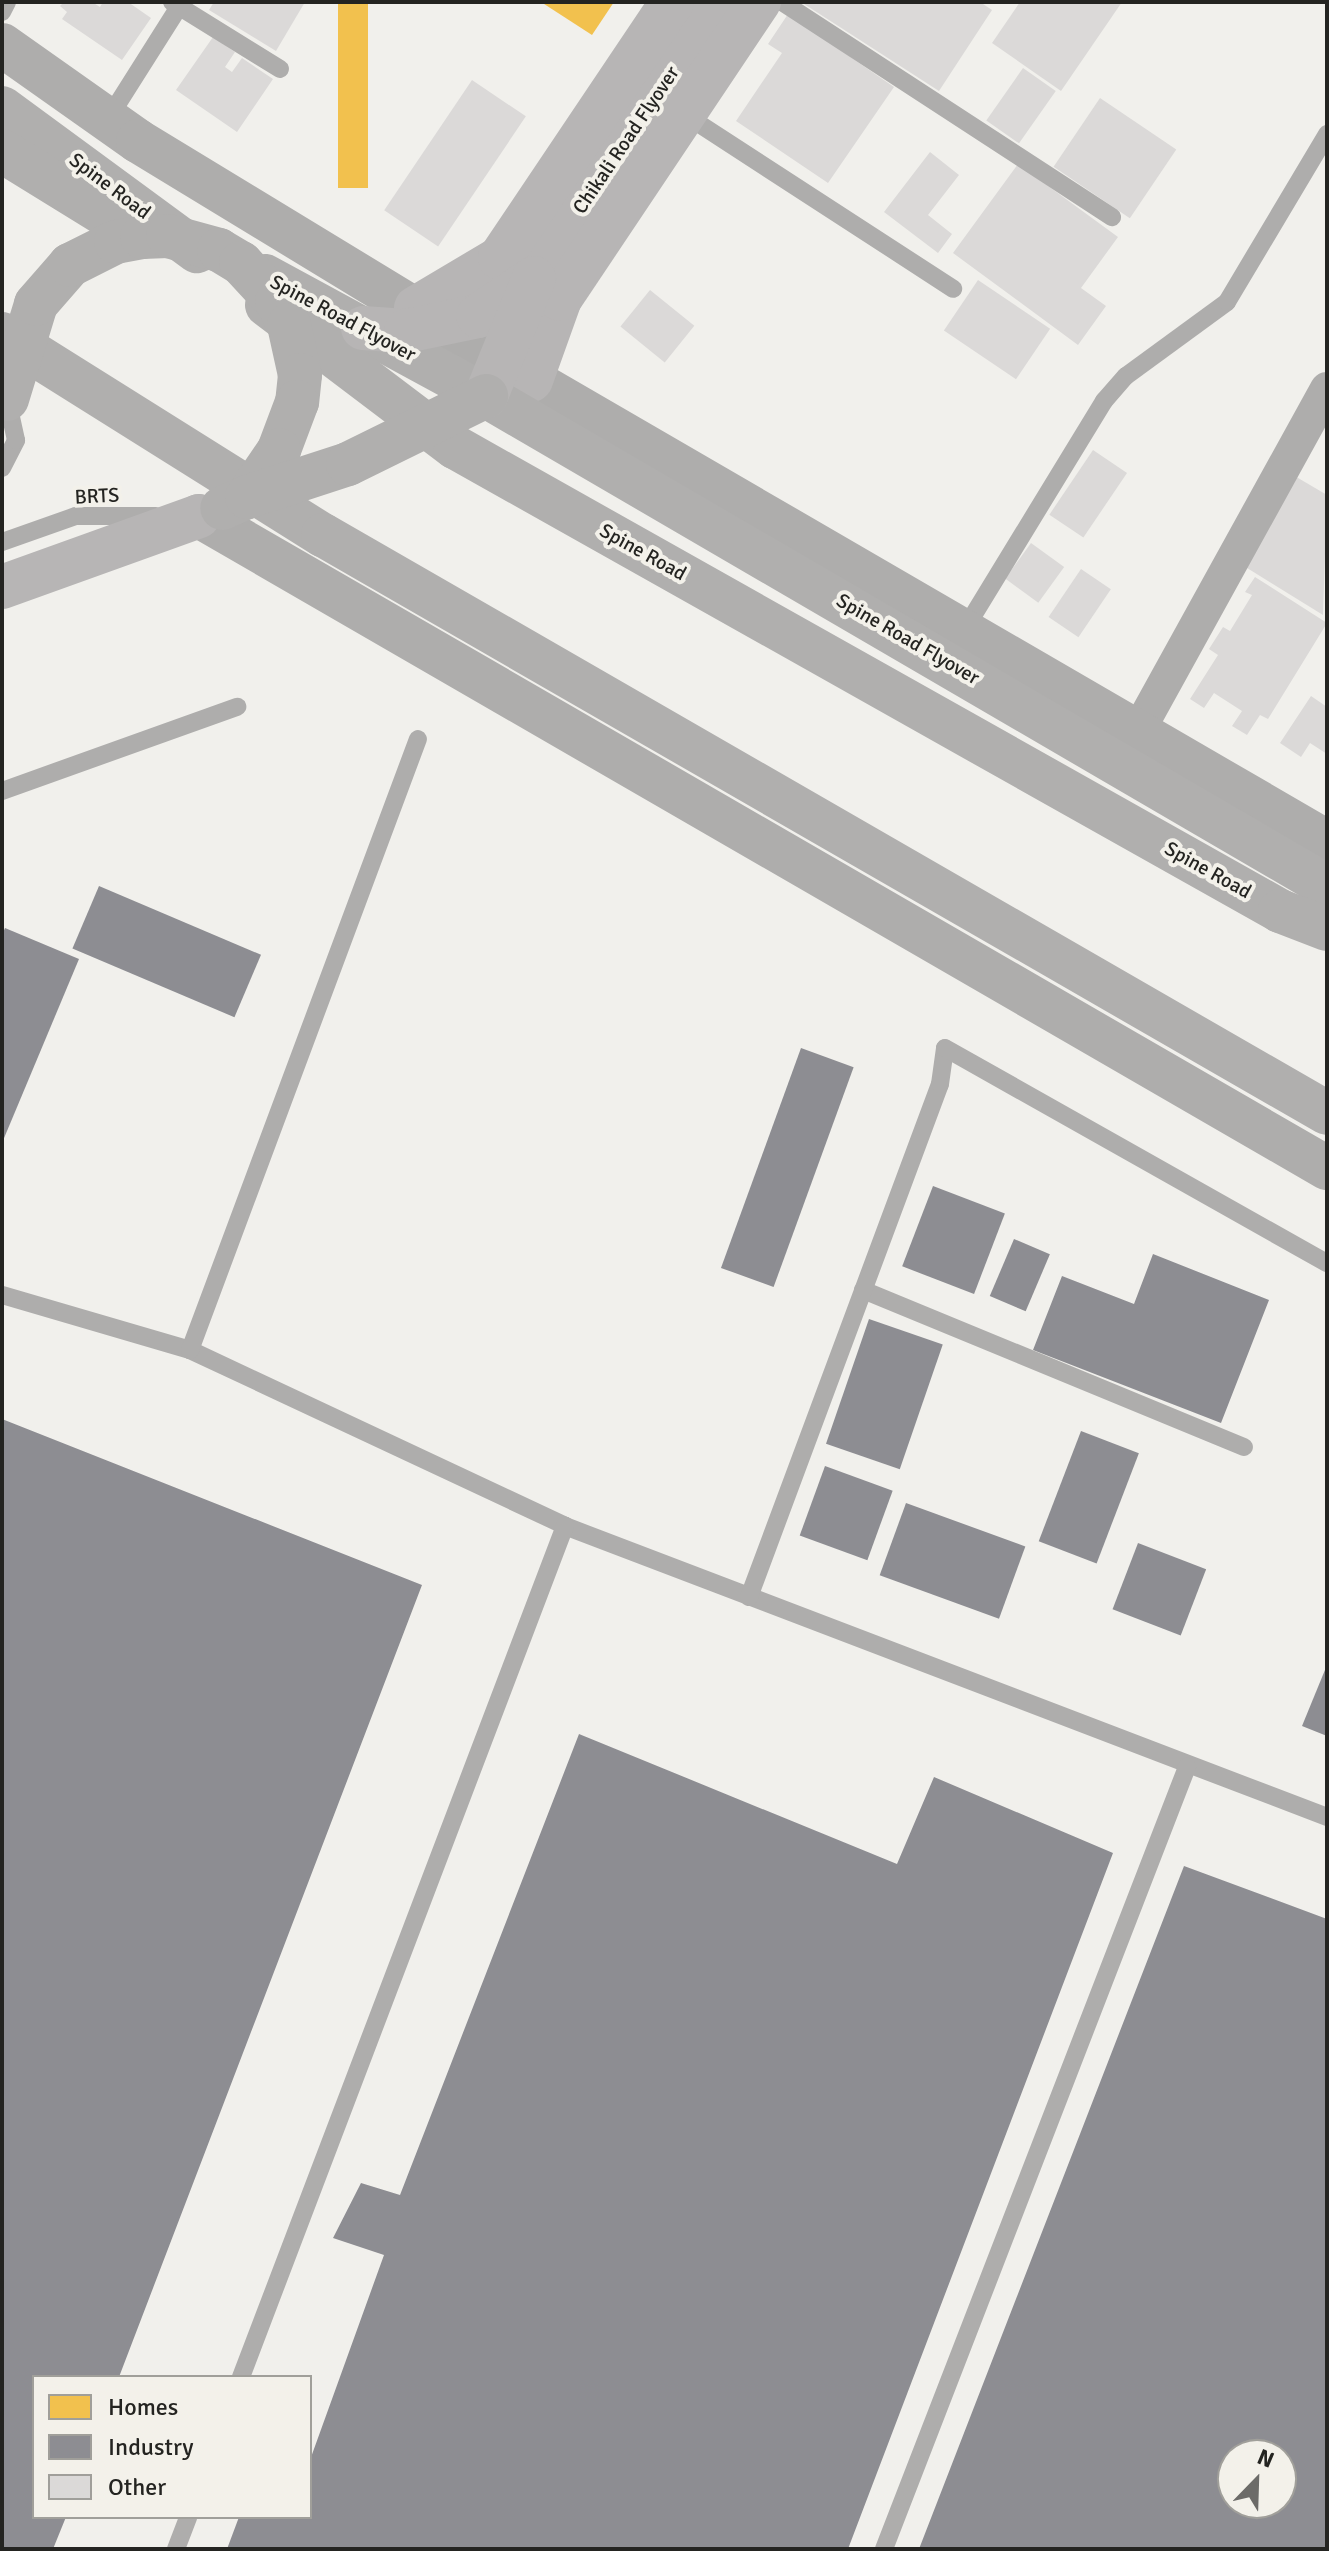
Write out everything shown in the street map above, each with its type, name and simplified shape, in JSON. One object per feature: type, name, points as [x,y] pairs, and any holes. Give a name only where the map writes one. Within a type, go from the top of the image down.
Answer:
[{"type":"main road","points":[[416,308],[500,258],[672,2]]},
{"type":"main road","name":"Chikali Road Flyover","points":[[486,396],[534,278],[718,2]]},
{"type":"main road","points":[[531,380],[560,299],[759,2]]},
{"type":"main road","name":"Spine Road","points":[[2,108],[455,447],[1280,911],[1327,929]]},
{"type":"main road","name":"Spine Road Flyover","points":[[2,151],[142,237]]},
{"type":"main road","name":"Spine Road Flyover","points":[[4,402],[25,328],[51,283],[92,252],[142,237],[194,241],[241,263],[486,396],[1318,865]]},
{"type":"main road","name":"Spine Road Flyover","points":[[222,507],[291,427],[300,375],[289,325],[261,281],[241,263]]},
{"type":"main road","name":"Chikali Road Flyover","points":[[363,328],[406,331],[478,316],[534,278]]},
{"type":"main road","points":[[2,334],[323,535],[1327,1113]]},
{"type":"main road","points":[[2,587],[348,464],[486,396]]},
{"type":"street","points":[[2,45],[108,119],[531,380],[1137,733],[1318,865]]},
{"type":"street","points":[[1137,733],[1327,389]]},
{"type":"street","points":[[222,507],[1327,1168]]},
{"type":"lane","points":[[2,12],[7,2]]},
{"type":"lane","points":[[782,2],[1112,217]]},
{"type":"lane","points":[[108,119],[178,3],[280,69]]},
{"type":"lane","points":[[684,114],[953,289]]},
{"type":"lane","points":[[963,632],[1104,401],[1126,376],[1227,302],[1327,134]]},
{"type":"lane","points":[[2,468],[16,440],[4,402]]},
{"type":"lane","name":"BRTS","points":[[2,542],[76,516],[222,507]]},
{"type":"lane","points":[[2,791],[237,707]]},
{"type":"lane","points":[[190,1350],[418,739]]},
{"type":"lane","points":[[749,1597],[940,1084],[945,1048],[1327,1263]]},
{"type":"lane","points":[[863,1290],[1244,1447]]},
{"type":"lane","points":[[2,1295],[190,1350],[565,1526],[1187,1767],[1327,1817]]},
{"type":"lane","points":[[242,2375],[565,1526]]},
{"type":"lane","points":[[884,2549],[1187,1767]]},
{"type":"lane","points":[[176,2549],[187,2519]]},
{"type":"building: Homes","points":[[338,2],[368,2],[368,188],[338,188]]},
{"type":"building: Homes","points":[[541,2],[614,2],[592,35]]},
{"type":"building: Industry","points":[[99,886],[261,955],[234,1017],[72,949]]},
{"type":"building: Industry","points":[[5,928],[79,959],[2,1143],[2,935]]},
{"type":"building: Industry","points":[[801,1048],[854,1067],[774,1287],[721,1268]]},
{"type":"building: Industry","points":[[933,1186],[1005,1214],[974,1294],[902,1266]]},
{"type":"building: Industry","points":[[1014,1239],[1050,1254],[1026,1311],[990,1296]]},
{"type":"building: Industry","points":[[1153,1254],[1269,1300],[1221,1423],[1033,1350],[1062,1276],[1134,1304]]},
{"type":"building: Industry","points":[[869,1319],[943,1344],[900,1469],[826,1444]]},
{"type":"building: Industry","points":[[2,1419],[422,1585],[120,2375],[32,2375],[32,2519],[65,2519],[53,2549],[2,2549]]},
{"type":"building: Industry","points":[[1081,1431],[1139,1453],[1097,1563],[1039,1541]]},
{"type":"building: Industry","points":[[825,1466],[893,1491],[867,1560],[800,1536]]},
{"type":"building: Industry","points":[[906,1503],[1025,1546],[999,1619],[880,1575]]},
{"type":"building: Industry","points":[[1138,1543],[1206,1569],[1181,1635],[1113,1609]]},
{"type":"building: Industry","points":[[1327,1665],[1327,1736],[1302,1726]]},
{"type":"building: Industry","points":[[579,1734],[897,1864],[934,1777],[1113,1853],[848,2549],[227,2549],[238,2519],[312,2519],[312,2454],[384,2255],[333,2238],[361,2183],[400,2195]]},
{"type":"building: Industry","points":[[1184,1866],[1327,1919],[1327,2549],[919,2549]]},
{"type":"building: Other","points":[[64,2],[92,2],[100,7],[103,2],[128,2],[151,18],[122,60],[62,19],[67,12],[60,6]]},
{"type":"building: Other","points":[[214,2],[305,2],[276,51],[209,10]]},
{"type":"building: Other","points":[[801,2],[980,2],[992,10],[939,91]]},
{"type":"building: Other","points":[[1020,2],[1122,2],[1061,91],[992,43]]},
{"type":"building: Other","points":[[788,14],[894,87],[828,183],[736,121],[782,53],[768,44]]},
{"type":"building: Other","points":[[213,37],[235,52],[225,67],[232,72],[242,58],[273,79],[237,132],[176,90]]},
{"type":"building: Other","points":[[1023,68],[1056,91],[1019,143],[986,120]]},
{"type":"building: Other","points":[[472,80],[526,116],[438,247],[384,210]]},
{"type":"building: Other","points":[[1100,98],[1176,149],[1130,218],[1054,167]]},
{"type":"building: Other","points":[[930,152],[959,175],[928,215],[952,234],[938,253],[884,212]]},
{"type":"building: Other","points":[[1018,164],[1118,237],[1081,288],[1106,306],[1078,345],[953,253]]},
{"type":"building: Other","points":[[978,280],[1050,329],[1016,379],[944,331]]},
{"type":"building: Other","points":[[650,290],[694,326],[665,362],[620,327]]},
{"type":"building: Other","points":[[1093,450],[1127,473],[1083,538],[1049,515]]},
{"type":"building: Other","points":[[1293,475],[1327,495],[1323,615],[1239,563]]},
{"type":"building: Other","points":[[1031,543],[1064,567],[1038,603],[1005,579]]},
{"type":"building: Other","points":[[1081,569],[1111,589],[1078,637],[1049,617]]},
{"type":"building: Other","points":[[1255,577],[1327,623],[1268,719],[1260,715],[1247,735],[1232,726],[1242,711],[1214,693],[1204,708],[1190,699],[1218,655],[1209,649],[1223,627],[1230,631],[1252,595],[1245,592]]},
{"type":"building: Other","points":[[1311,696],[1327,707],[1327,754],[1310,743],[1301,757],[1280,743]]}]
